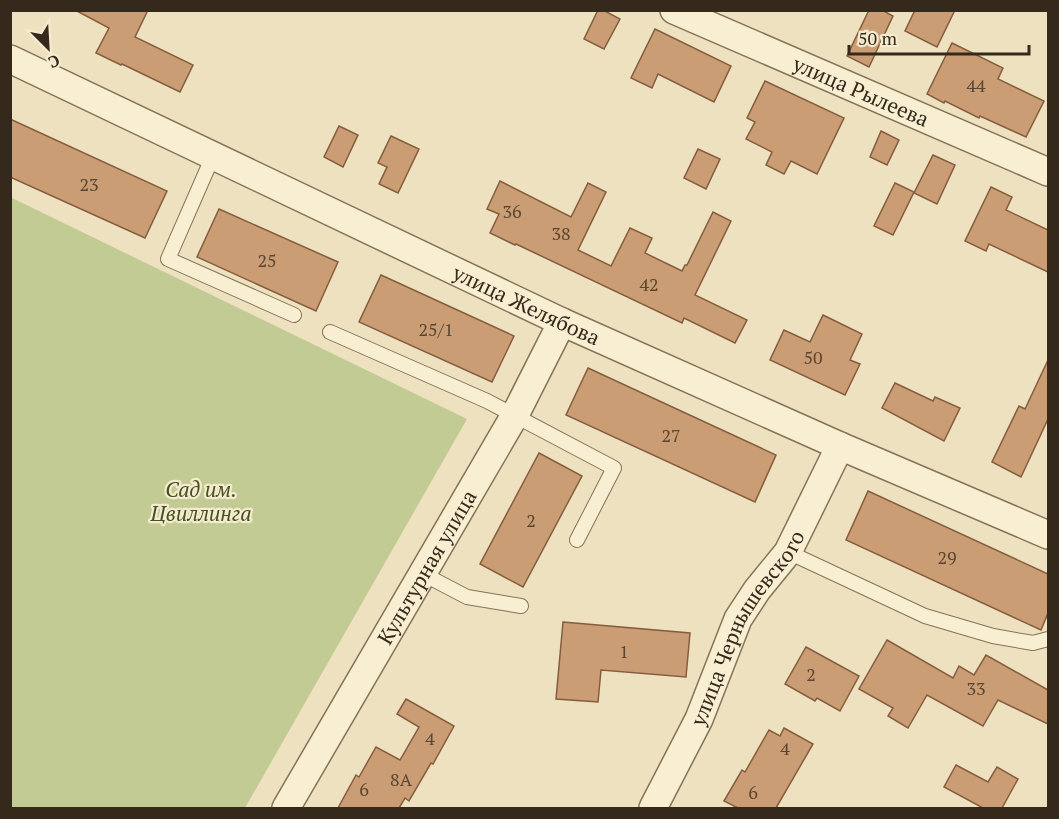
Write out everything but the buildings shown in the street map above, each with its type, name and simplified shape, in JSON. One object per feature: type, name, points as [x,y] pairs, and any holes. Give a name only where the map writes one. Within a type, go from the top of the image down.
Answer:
[{"type":"street","name":"улица Рылеева","points":[[674,10],[1048,172]]},
{"type":"street","name":"улица Желябова","points":[[10,59],[562,322],[840,446],[1048,532]]},
{"type":"street","name":"Культурная улица","points":[[286,808],[515,415],[562,322]]},
{"type":"street","name":"улица Чернышевского","points":[[653,808],[699,718],[738,619],[757,590],[788,552],[840,446]]},
{"type":"lane","points":[[213,156],[168,260],[294,315]]},
{"type":"lane","points":[[330,332],[487,401],[614,468],[577,540]]},
{"type":"lane","points":[[788,552],[925,616],[993,636],[1033,643],[1048,639]]},
{"type":"lane","points":[[423,574],[467,597],[521,606]]},
{"type":"green space","name":"Сад им. Цвиллинга","points":[[10,197],[467,419],[245,808],[11,808]]}]
